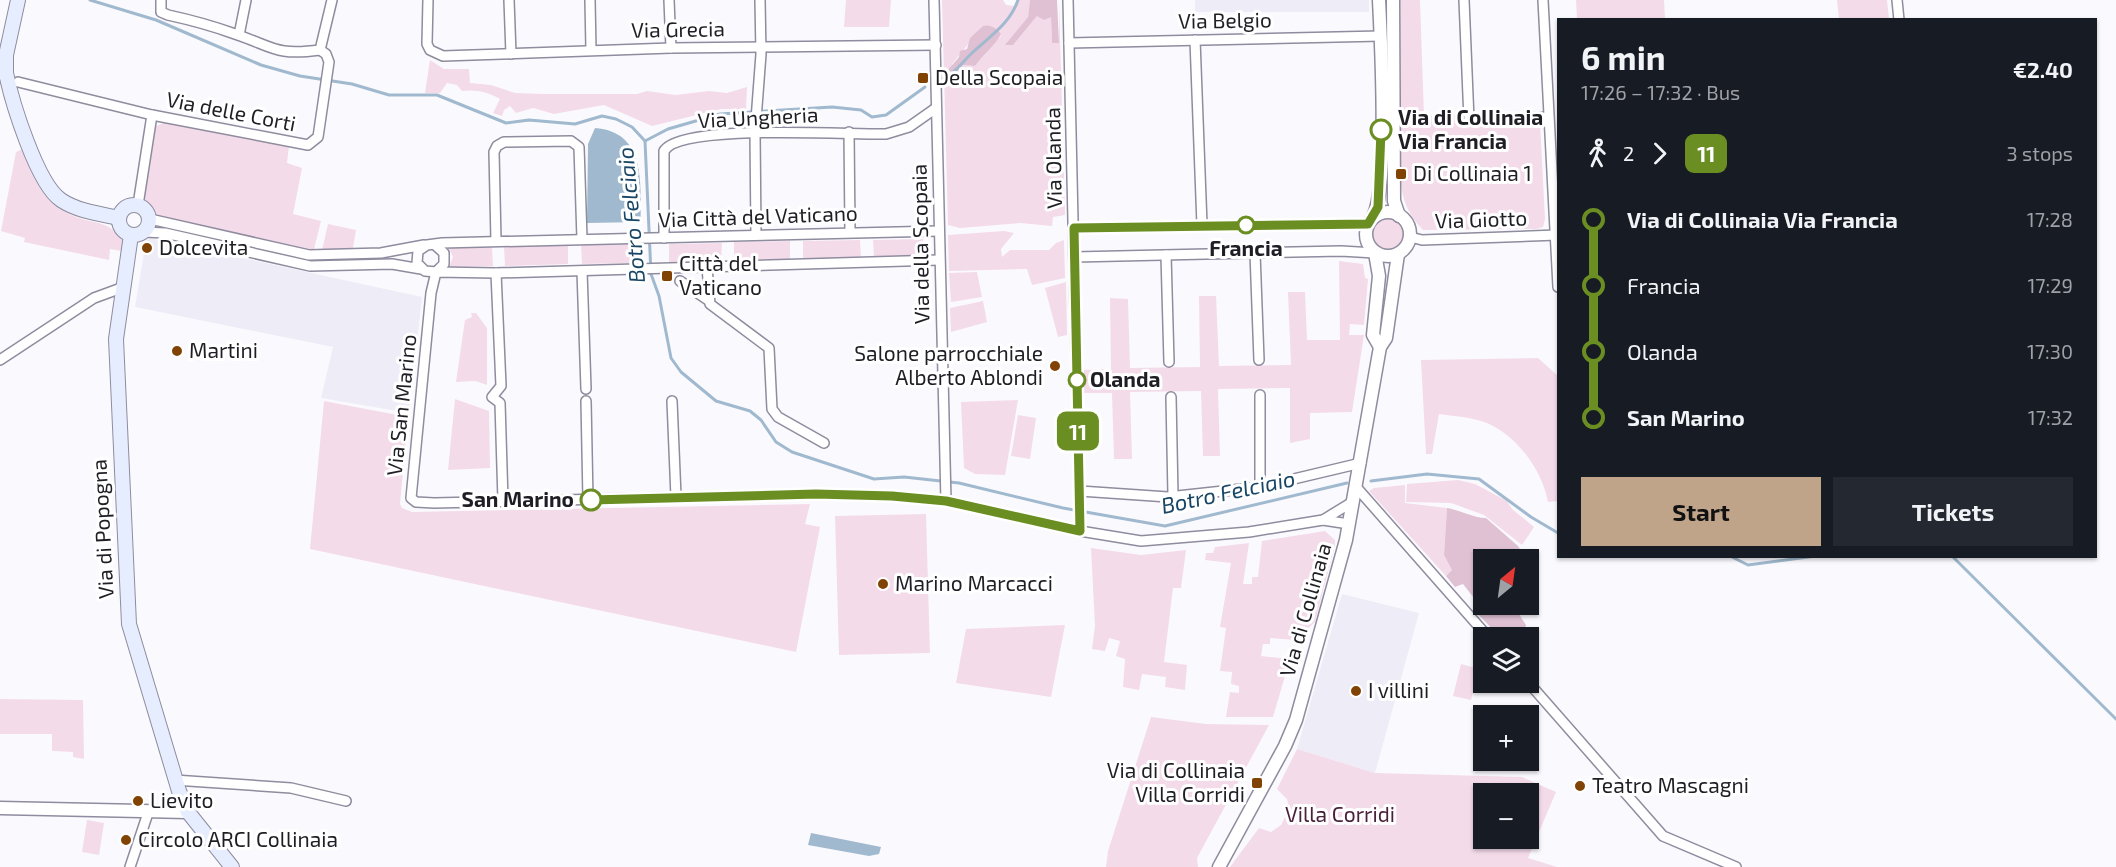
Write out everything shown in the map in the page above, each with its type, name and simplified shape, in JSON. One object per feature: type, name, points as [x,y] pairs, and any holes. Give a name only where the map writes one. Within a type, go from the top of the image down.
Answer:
[{"type":"main road","points":[[18,0],[6,55],[6,68],[40,173],[53,193],[75,208],[119,218]]},
{"type":"main road","points":[[138,205],[146,210],[142,228],[122,229],[119,218],[126,208],[138,205]]},
{"type":"main road","name":"Via di Popogna","points":[[142,228],[123,286],[116,356],[129,624],[174,780],[188,812],[232,867]]},
{"type":"street","points":[[161,0],[161,12],[239,35],[281,52],[320,50],[332,0]]},
{"type":"street","points":[[239,35],[246,0]]},
{"type":"street","name":"Via Grecia","points":[[428,0],[427,44],[430,50],[443,56],[670,48],[936,45]]},
{"type":"street","points":[[509,0],[511,54]]},
{"type":"street","points":[[590,0],[591,50]]},
{"type":"street","points":[[669,0],[670,48]]},
{"type":"street","points":[[756,235],[755,130],[761,46],[760,0]]},
{"type":"street","name":"Via della Scopaia","points":[[934,0],[946,501]]},
{"type":"street","name":"Via Olanda","points":[[1068,0],[1080,531]]},
{"type":"street","points":[[1375,253],[1366,237],[1370,220],[1378,207],[1381,167],[1379,0]]},
{"type":"street","points":[[1075,257],[1375,253],[1387,257],[1398,254],[1410,237],[1408,225],[1399,216],[1394,201],[1393,0]]},
{"type":"street","points":[[1464,0],[1469,120],[1548,117]]},
{"type":"street","points":[[1543,0],[1556,235]]},
{"type":"street","points":[[1897,0],[1899,18]]},
{"type":"street","name":"Via Belgio","points":[[1069,43],[1381,36]]},
{"type":"street","points":[[1195,40],[1202,225]]},
{"type":"street","name":"Via delle Corti","points":[[152,115],[308,144],[318,137],[326,87],[329,62],[326,54],[320,50]]},
{"type":"street","points":[[18,82],[152,115],[138,205]]},
{"type":"street","name":"Via Ungheria","points":[[654,238],[666,147],[705,136],[755,130],[874,134],[898,132],[936,108]]},
{"type":"street","points":[[849,132],[850,232]]},
{"type":"street","points":[[496,241],[494,152],[499,143],[504,142],[576,143],[580,153],[582,239]]},
{"type":"street","points":[[1074,228],[1370,220],[1385,212],[1399,216]]},
{"type":"street","points":[[142,228],[310,266],[399,265],[428,271],[496,273],[939,260]]},
{"type":"street","name":"Via Città del Vaticano","points":[[142,228],[309,255],[381,253],[431,245],[496,241],[939,231]]},
{"type":"street","name":"Via Giotto","points":[[1410,237],[1422,240],[1556,235],[1557,261]]},
{"type":"street","points":[[431,245],[442,249],[445,257],[443,266],[428,271],[417,255],[431,245]]},
{"type":"street","points":[[1255,253],[1259,360]]},
{"type":"street","name":"Via di Collinaia","points":[[1375,253],[1379,276],[1373,335],[1380,347]]},
{"type":"street","name":"Via di Collinaia","points":[[1219,867],[1293,729],[1333,589],[1357,488],[1380,347],[1386,338],[1398,254]]},
{"type":"street","points":[[1166,255],[1169,362]]},
{"type":"street","points":[[707,267],[708,300]]},
{"type":"street","name":"Via San Marino","points":[[428,271],[431,293],[411,498],[416,502],[828,494],[946,501],[1080,531],[1141,541],[1249,532],[1323,520]]},
{"type":"street","points":[[582,271],[586,389]]},
{"type":"street","points":[[496,273],[501,386],[492,396],[500,403],[503,501]]},
{"type":"street","points":[[680,281],[769,348],[771,402],[778,417],[824,443]]},
{"type":"street","points":[[0,360],[94,298],[123,286]]},
{"type":"street","points":[[94,298],[112,300],[120,305]]},
{"type":"street","points":[[1260,395],[1260,487]]},
{"type":"street","points":[[1171,397],[1173,496]]},
{"type":"street","points":[[586,400],[588,500]]},
{"type":"street","points":[[672,401],[676,497]]},
{"type":"street","points":[[1080,493],[1173,496],[1260,487],[1361,463]]},
{"type":"street","points":[[1357,488],[1479,627]]},
{"type":"street","points":[[1323,520],[1354,501]]},
{"type":"street","points":[[1323,520],[1349,524]]},
{"type":"street","points":[[1538,693],[1663,836],[1737,867]]},
{"type":"street","points":[[174,780],[243,782],[291,788],[346,801]]},
{"type":"street","points":[[0,808],[188,812]]},
{"type":"street","points":[[130,867],[150,810]]},
{"type":"shaded area","points":[[1030,0],[1057,0],[1059,43],[1052,43],[1051,17],[1044,20],[1037,16],[1013,45],[1005,45],[1028,17]]},
{"type":"shaded area","points":[[1195,0],[1369,0],[1369,12],[1195,12]]},
{"type":"shaded area","points":[[983,26],[991,26],[1001,34],[996,42],[975,66],[963,65],[957,72],[947,71],[959,57],[960,51],[967,49],[970,38]]},
{"type":"shaded area","points":[[150,238],[422,297],[409,413],[321,398],[333,347],[135,307],[146,241]]},
{"type":"shaded area","points":[[1447,508],[1486,518],[1520,549],[1473,549],[1473,597],[1463,584],[1455,587],[1446,576],[1452,570],[1444,555]]},
{"type":"shaded area","name":"I villini","points":[[1342,594],[1419,613],[1375,773],[1297,749]]},
{"type":"shaded area","points":[[1479,615],[1520,615],[1526,625],[1525,627],[1490,627]]},
{"type":"green space","points":[[846,0],[891,0],[889,27],[844,27]]},
{"type":"green space","points":[[942,0],[1003,0],[1006,5],[1015,6],[1017,0],[1030,0],[1028,17],[1006,45],[1013,45],[1037,16],[1051,17],[1052,43],[1059,43],[1059,0],[1065,215],[1053,217],[1052,226],[1020,223],[960,228],[948,225]],"holes":[[[983,26],[990,26],[1001,36],[981,55],[975,66],[963,65],[958,71],[952,64]]]},
{"type":"green space","points":[[1400,0],[1420,0],[1424,116],[1465,114],[1466,124],[1540,122],[1545,219],[1543,227],[1536,229],[1423,230],[1413,218],[1404,200],[1400,178]]},
{"type":"green space","points":[[1576,0],[1664,0],[1665,18],[1577,18]]},
{"type":"green space","points":[[1837,0],[1887,0],[1889,18],[1839,18]]},
{"type":"green space","points":[[430,60],[444,69],[469,69],[470,83],[491,85],[515,93],[637,94],[647,91],[676,95],[709,91],[727,93],[747,87],[746,109],[721,109],[652,126],[604,105],[554,114],[533,108],[516,113],[510,106],[504,110],[502,116],[493,113],[500,99],[487,93],[462,91],[457,85],[447,83],[440,93],[425,93]]},
{"type":"green space","points":[[168,121],[289,146],[287,163],[302,168],[293,214],[321,221],[314,249],[301,249],[156,215],[144,201],[154,127]]},
{"type":"green space","points":[[22,149],[36,181],[48,198],[65,212],[103,224],[113,230],[124,243],[122,251],[110,249],[109,260],[24,242],[25,238],[1,231],[16,152]]},
{"type":"green space","points":[[1388,218],[1400,222],[1404,234],[1400,246],[1388,250],[1376,246],[1372,234],[1376,222]]},
{"type":"green space","points":[[328,224],[356,230],[353,248],[322,250]]},
{"type":"green space","points":[[1004,231],[1014,233],[1001,249],[1002,257],[1010,250],[1049,250],[1056,243],[1064,240],[1065,278],[1032,285],[1027,269],[949,271],[948,235]]},
{"type":"green space","points":[[923,239],[923,256],[874,257],[873,240]]},
{"type":"green space","points":[[860,240],[861,258],[803,259],[803,241]]},
{"type":"green space","points":[[790,241],[790,259],[734,260],[734,242]]},
{"type":"green space","points":[[722,243],[721,261],[669,262],[669,244]]},
{"type":"green space","points":[[635,244],[636,263],[582,264],[581,245]]},
{"type":"green space","points":[[568,245],[568,264],[505,266],[504,247]]},
{"type":"green space","points":[[492,247],[493,266],[449,267],[453,257],[449,248]]},
{"type":"green space","points":[[1339,261],[1363,264],[1365,278],[1368,279],[1364,325],[1350,324],[1349,335],[1364,335],[1352,412],[1310,413],[1310,439],[1290,443],[1290,388],[1218,389],[1220,456],[1203,456],[1201,391],[1130,392],[1132,459],[1114,459],[1112,393],[1083,393],[1083,370],[1111,369],[1110,298],[1128,299],[1130,368],[1200,367],[1199,296],[1216,296],[1219,366],[1291,365],[1288,292],[1305,292],[1307,340],[1340,340]]},
{"type":"green space","points":[[977,272],[982,297],[951,302],[949,273]]},
{"type":"green space","points":[[1066,282],[1067,335],[1058,337],[1045,288]]},
{"type":"green space","points":[[983,301],[987,322],[951,332],[950,308]]},
{"type":"green space","points":[[471,313],[476,313],[487,328],[487,385],[475,381],[456,382],[465,320],[472,317]]},
{"type":"green space","points":[[1538,358],[1557,375],[1557,501],[1548,502],[1540,477],[1515,442],[1505,433],[1481,421],[1439,414],[1432,454],[1426,454],[1421,360]]},
{"type":"green space","points":[[455,399],[489,411],[490,468],[448,470]]},
{"type":"green space","points":[[1018,400],[1005,475],[975,474],[964,468],[961,402]]},
{"type":"green space","points":[[324,401],[408,417],[400,504],[402,508],[412,512],[810,504],[805,524],[820,527],[796,652],[310,549]]},
{"type":"green space","points":[[1018,415],[1036,418],[1030,459],[1011,456]]},
{"type":"green space","points":[[1458,480],[1475,484],[1507,501],[1512,509],[1534,527],[1522,545],[1484,515],[1451,503],[1406,502],[1407,484]]},
{"type":"green space","points":[[1405,485],[1405,503],[1447,508],[1444,555],[1452,570],[1446,576],[1369,491],[1374,488]]},
{"type":"green space","name":"Marino Marcacci","points":[[926,514],[930,653],[839,655],[835,516]]},
{"type":"green space","points":[[1325,531],[1335,540],[1335,545],[1315,622],[1295,640],[1270,638],[1270,644],[1263,644],[1261,656],[1290,659],[1273,717],[1226,717],[1230,692],[1239,693],[1239,686],[1231,684],[1232,672],[1220,671],[1226,628],[1220,627],[1231,563],[1205,560],[1206,553],[1213,553],[1215,547],[1249,543],[1243,584],[1252,584],[1252,577],[1258,577],[1262,541]]},
{"type":"green space","points":[[1091,548],[1141,555],[1186,550],[1181,588],[1173,588],[1164,662],[1187,665],[1185,690],[1165,687],[1166,677],[1142,674],[1139,690],[1123,687],[1125,659],[1116,656],[1120,641],[1109,638],[1105,651],[1092,649],[1095,626]]},
{"type":"green space","points":[[1065,625],[1051,697],[956,683],[966,629]]},
{"type":"green space","points":[[1461,664],[1473,667],[1471,700],[1453,696]]},
{"type":"green space","points":[[0,699],[83,700],[84,759],[73,757],[73,752],[52,751],[52,734],[0,734]]},
{"type":"green space","points":[[1151,717],[1206,724],[1269,725],[1197,858],[1198,867],[1106,867],[1108,851]]},
{"type":"green space","name":"Villa Corridi","points":[[1297,749],[1375,773],[1522,777],[1536,783],[1473,783],[1473,849],[1532,849],[1528,858],[1557,867],[1230,867],[1259,828],[1271,832],[1281,825],[1289,809],[1287,799],[1277,789]]},
{"type":"green space","name":"Villa Corridi","points":[[1539,784],[1556,792],[1539,832]]},
{"type":"green space","points":[[87,820],[104,823],[99,855],[82,852]]},
{"type":"water","points":[[595,128],[612,132],[624,139],[632,149],[640,177],[641,222],[587,223],[588,144]]},
{"type":"water","points":[[811,833],[881,847],[879,854],[869,856],[808,845]]},
{"type":"waterway","name":"Botro Felciaio","points":[[90,0],[156,20],[261,65],[300,76],[352,84],[389,95],[437,95],[506,123],[529,120],[575,124],[602,116],[616,119],[632,127],[645,141],[651,274],[659,296],[671,358],[681,372],[716,401],[750,411],[761,420],[776,442],[792,452],[874,479],[904,477],[959,483],[1063,508],[1165,526],[1347,483]]},
{"type":"waterway","points":[[944,78],[956,70],[999,29],[1010,16],[1018,0]]},
{"type":"waterway","points":[[645,141],[668,129],[720,114],[832,107],[861,110],[872,117],[886,115],[925,87]]},
{"type":"waterway","name":"Botro Felciaio","points":[[1371,481],[1427,474],[1479,479],[1531,517],[1557,532]]},
{"type":"waterway","name":"Botro Felciaio","points":[[1734,558],[1748,565],[1801,558]]},
{"type":"waterway","name":"Botro Felciaio","points":[[1954,558],[2116,719]]},
{"type":"bus line","name":"11","points":[[591,500],[816,494],[892,496],[946,501],[1080,531],[1074,228],[1368,224],[1378,207],[1381,130]]},
{"type":"place","name":"Della Scopaia","points":[[923,78]]},
{"type":"place","name":"Via di Collinaia Via Francia","points":[[1381,130]]},
{"type":"place","name":"Di Collinaia 1","points":[[1401,174]]},
{"type":"place","name":"Francia","points":[[1246,225]]},
{"type":"place","name":"Dolcevita","points":[[147,248]]},
{"type":"place","name":"Città del Vaticano","points":[[667,276]]},
{"type":"place","name":"Martini","points":[[177,351]]},
{"type":"place","name":"Salone parrocchiale Alberto Ablondi","points":[[1055,366]]},
{"type":"place","name":"Olanda","points":[[1077,380]]},
{"type":"place","name":"San Marino","points":[[591,500]]},
{"type":"place","name":"Marino Marcacci","points":[[883,584]]},
{"type":"place","name":"I villini","points":[[1356,691]]},
{"type":"place","name":"Via di Collinaia Villa Corridi","points":[[1257,783]]},
{"type":"place","name":"Teatro Mascagni","points":[[1580,786]]},
{"type":"place","name":"Lievito","points":[[138,801]]},
{"type":"place","name":"Circolo ARCI Collinaia","points":[[126,840]]}]
